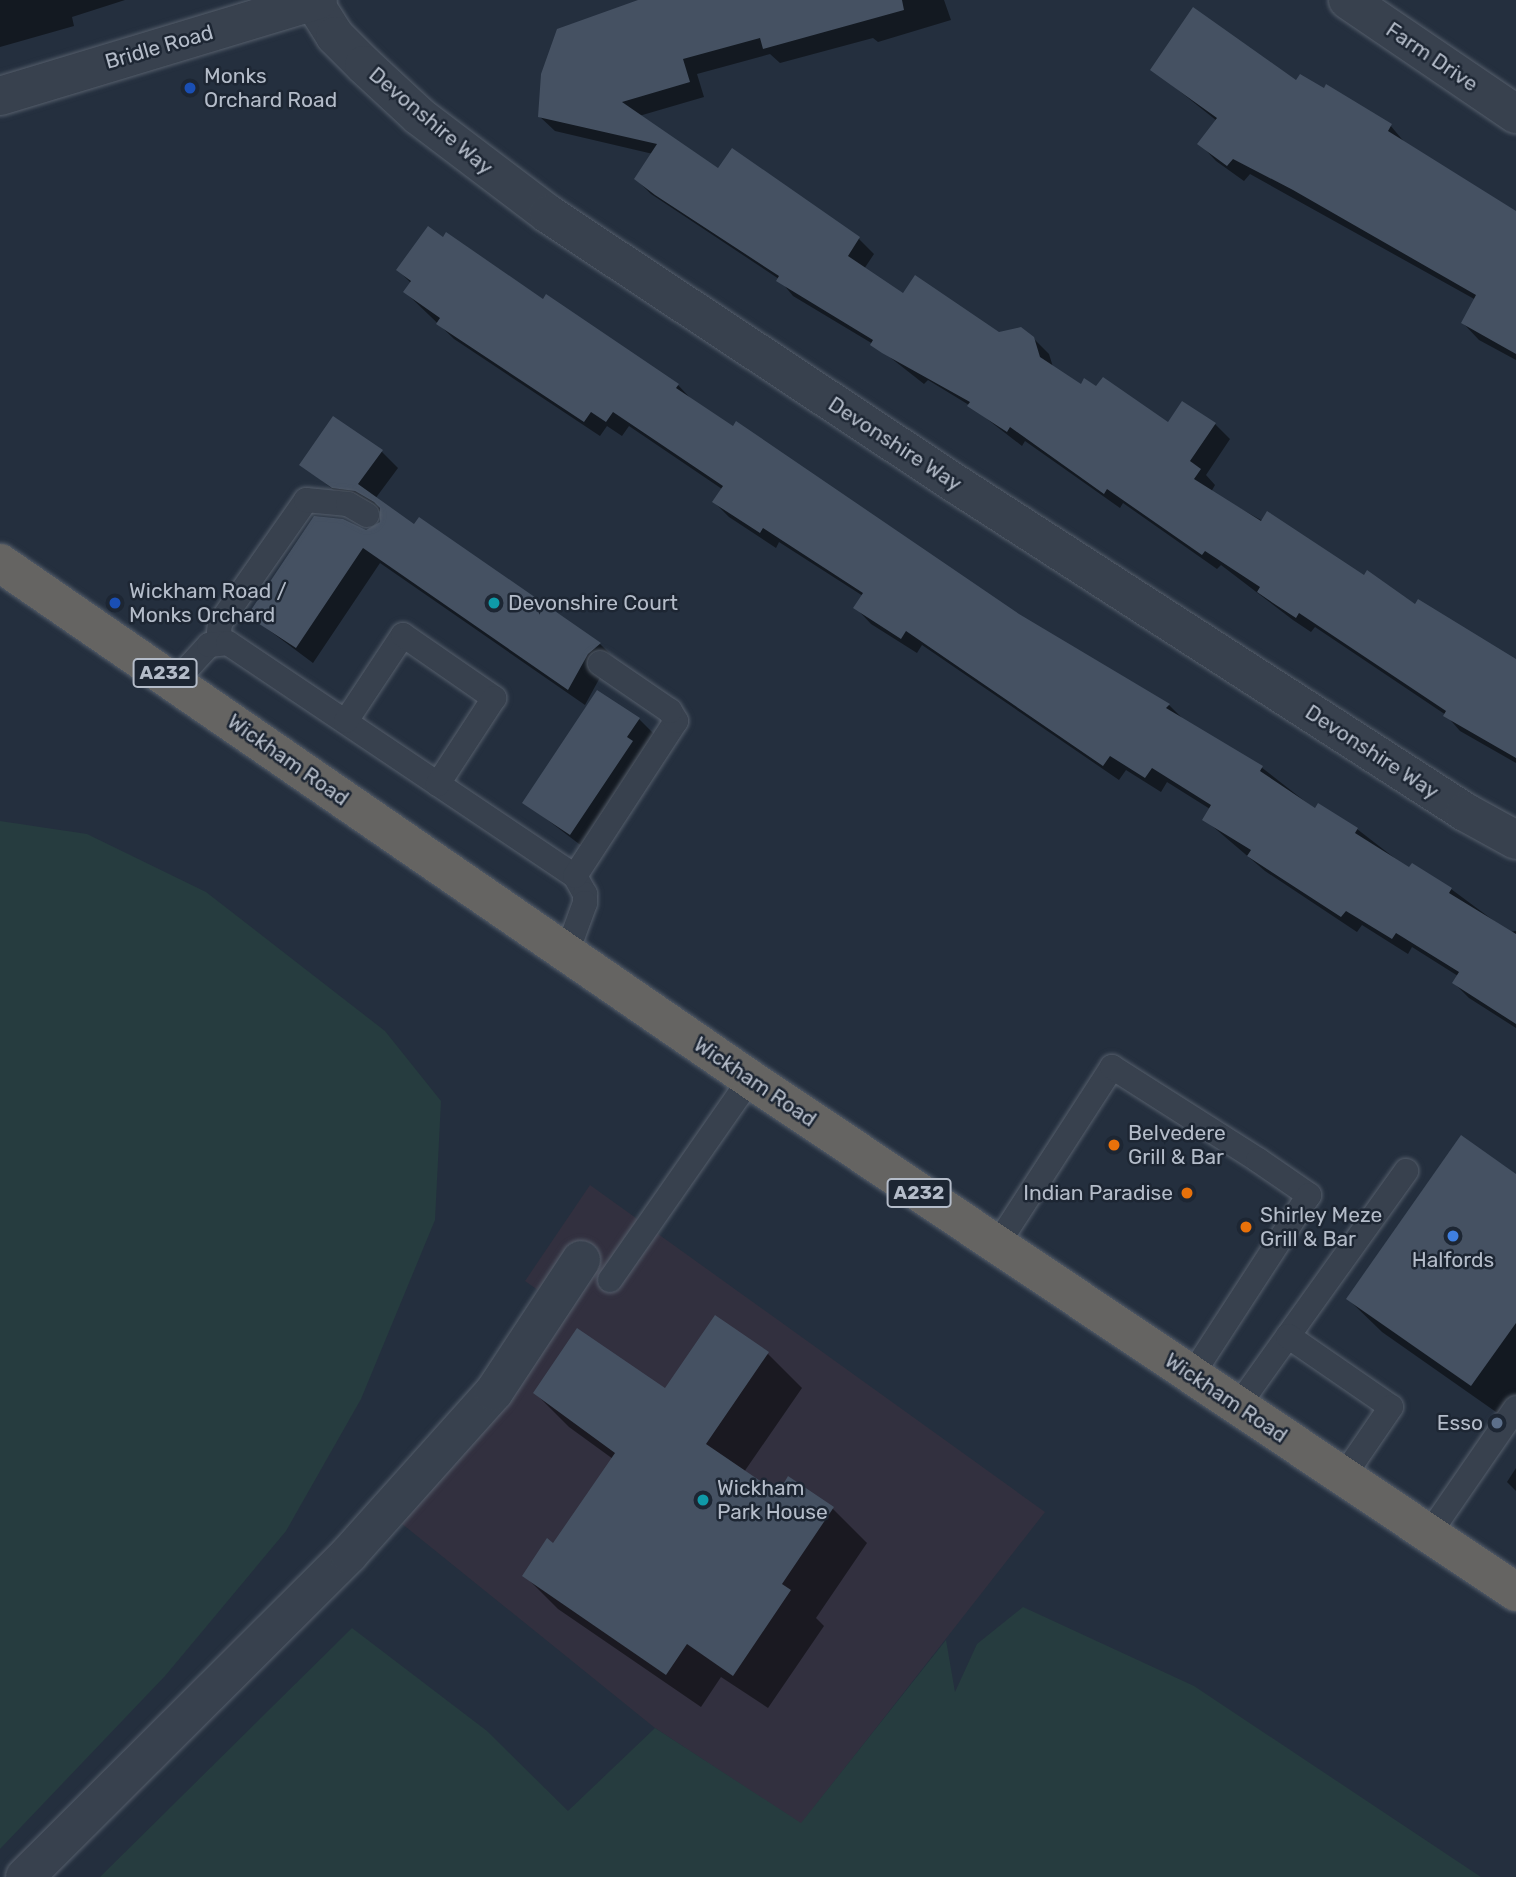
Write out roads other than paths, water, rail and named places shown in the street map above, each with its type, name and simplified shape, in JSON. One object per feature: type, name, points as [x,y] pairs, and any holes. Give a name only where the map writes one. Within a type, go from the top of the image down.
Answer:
[{"type":"highway","name":"Wickham Road","points":[[0,563],[176,681],[750,1079],[1516,1592]]},
{"type":"street","name":"Farm Drive","points":[[1348,0],[1516,114]]},
{"type":"street","name":"Bridle Road","points":[[0,96],[315,1]]},
{"type":"street","name":"Devonshire Way","points":[[315,1],[335,36],[419,116],[548,214],[956,484],[1465,812],[1516,840]]},
{"type":"street","points":[[25,1877],[349,1554],[494,1392],[596,1270]]},
{"type":"lane","points":[[218,642],[219,623],[306,500],[348,504],[366,515]]},
{"type":"lane","points":[[346,721],[403,635],[494,698],[438,784]]},
{"type":"lane","points":[[176,681],[193,659],[218,642]]},
{"type":"lane","points":[[218,642],[239,648],[575,876],[585,894],[585,903],[567,952]]},
{"type":"lane","points":[[575,876],[676,721],[670,711],[600,663]]},
{"type":"lane","points":[[997,1245],[1112,1067],[1258,1160],[1309,1195],[1192,1375]]},
{"type":"lane","points":[[596,1270],[750,1079]]},
{"type":"lane","points":[[1238,1406],[1406,1171]]},
{"type":"lane","points":[[1288,1336],[1391,1408],[1343,1477]]},
{"type":"lane","points":[[1429,1534],[1516,1408]]},
{"type":"place","name":"Monks Orchard Road","points":[[190,88]]},
{"type":"place","name":"Wickham Road / Monks Orchard","points":[[115,603]]},
{"type":"place","name":"Devonshire Court","points":[[494,603]]},
{"type":"place","name":"Belvedere Grill & Bar","points":[[1114,1145]]},
{"type":"place","name":"Indian Paradise","points":[[1187,1193]]},
{"type":"place","name":"Shirley Meze Grill & Bar","points":[[1246,1227]]},
{"type":"place","name":"Halfords","points":[[1453,1236]]},
{"type":"place","name":"Esso","points":[[1497,1423]]},
{"type":"place","name":"Wickham Park House","points":[[703,1500]]}]
